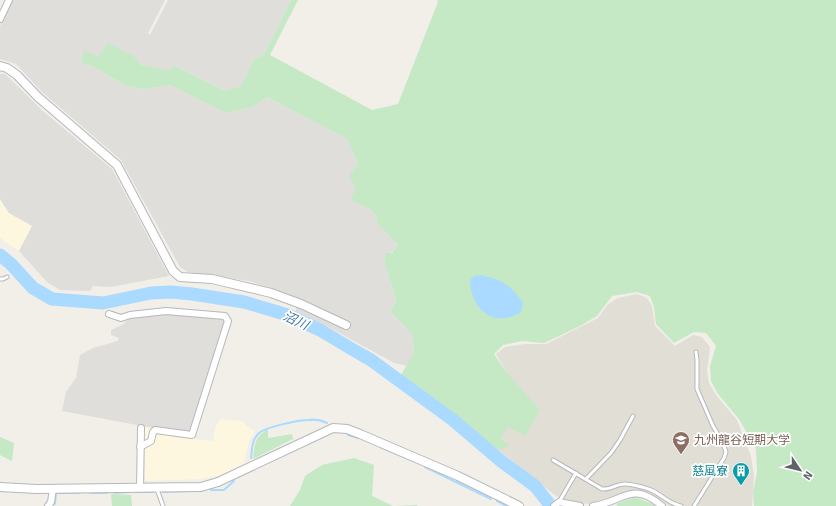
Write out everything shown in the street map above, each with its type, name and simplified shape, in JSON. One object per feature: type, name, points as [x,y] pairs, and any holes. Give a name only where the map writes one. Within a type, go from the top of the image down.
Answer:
[{"type":"street","points":[[0,19],[9,0]]},
{"type":"street","points":[[0,66],[7,68],[17,75],[38,96],[117,165],[162,252],[174,271],[180,277],[212,279],[239,284],[271,293],[301,304],[346,325]]},
{"type":"street","points":[[109,314],[122,318],[130,315],[166,310],[225,316],[228,319],[192,435],[155,430],[151,441],[140,447]]},
{"type":"street","points":[[140,488],[141,428]]},
{"type":"street","points":[[0,488],[53,489],[201,487],[218,482],[333,428],[347,429],[458,476],[519,506]]},
{"type":"street","points":[[48,506],[51,502],[53,489]]},
{"type":"street","points":[[593,506],[635,493],[647,496],[662,506]]},
{"type":"street","points":[[557,504],[580,506]]},
{"type":"lane","points":[[0,279],[7,278]]},
{"type":"lane","points":[[694,506],[724,458],[726,452],[699,396],[697,389],[696,352]]},
{"type":"lane","points":[[586,479],[611,453],[633,416]]},
{"type":"lane","points":[[553,460],[602,489],[607,489],[619,484],[644,488],[652,490],[666,501],[681,506]]},
{"type":"lane","points":[[557,504],[576,473]]},
{"type":"lane","points":[[156,487],[163,506]]},
{"type":"shaded area","points":[[13,0],[165,0],[148,33],[150,35],[168,0],[291,0],[264,54],[254,60],[241,86],[225,91],[175,66],[168,70],[141,65],[134,56],[98,56],[81,63],[94,67],[126,86],[145,89],[170,85],[226,113],[253,107],[267,97],[347,139],[358,164],[355,203],[370,209],[377,217],[376,222],[398,245],[384,261],[396,300],[390,312],[412,334],[414,352],[407,366],[394,363],[334,330],[296,312],[296,297],[249,281],[188,272],[180,267],[121,160],[42,92],[16,64],[0,59],[0,26]]},
{"type":"shaded area","points":[[0,74],[5,74],[43,111],[112,169],[169,276],[111,287],[93,286],[90,291],[60,290],[48,283],[19,251],[32,226],[9,213],[0,199]]},
{"type":"shaded area","points":[[0,199],[9,213],[32,226],[19,251],[0,238]]},
{"type":"shaded area","name":"九州龍谷短期大学","points":[[637,294],[647,298],[652,306],[655,326],[675,346],[693,335],[702,337],[710,347],[707,371],[709,383],[716,395],[737,420],[751,456],[754,477],[752,506],[669,506],[649,492],[632,490],[593,504],[573,503],[556,496],[486,440],[473,433],[401,375],[507,373],[496,354],[505,347],[525,344],[546,344],[598,318],[608,304],[618,298]]},
{"type":"shaded area","points":[[166,312],[223,319],[226,323],[190,432],[185,434],[62,411],[66,392],[76,378],[80,355],[93,348],[118,341],[119,338],[111,335],[111,330],[122,325],[129,319]]},
{"type":"shaded area","points":[[221,419],[241,421],[255,432],[249,441],[244,463],[221,475],[200,479],[145,481],[145,426],[185,434],[193,439],[213,441],[216,425]]},
{"type":"green space","points":[[291,0],[298,0],[270,55],[372,110],[398,104],[438,2],[437,0],[836,0],[836,506],[754,506],[753,493],[757,472],[756,449],[739,419],[718,394],[711,381],[710,366],[716,346],[706,333],[694,332],[674,343],[656,324],[654,307],[650,296],[637,292],[612,296],[597,316],[544,343],[522,341],[503,345],[494,354],[507,373],[540,410],[525,436],[508,427],[500,439],[509,444],[506,448],[497,449],[486,440],[473,433],[401,375],[414,352],[412,334],[390,312],[396,300],[384,261],[386,253],[392,253],[398,245],[376,222],[377,217],[370,209],[355,203],[351,198],[356,188],[349,176],[358,164],[347,139],[267,97],[253,107],[226,113],[170,85],[145,89],[126,86],[94,67],[81,63],[84,51],[98,56],[108,43],[134,56],[141,65],[168,70],[175,66],[225,91],[241,86],[254,60],[264,54]]},
{"type":"green space","points":[[268,429],[268,438],[292,434],[293,439],[253,459],[255,445],[258,438]]},
{"type":"green space","points":[[0,437],[14,443],[12,461],[0,455]]},
{"type":"green space","points":[[354,458],[374,465],[372,496],[393,506],[290,506],[300,490],[305,476],[322,465]]},
{"type":"green space","points":[[111,494],[131,495],[132,506],[112,506]]},
{"type":"green space","points":[[635,497],[657,506],[618,506],[616,504]]},
{"type":"green space","points":[[417,505],[418,506],[393,506]]},
{"type":"water","points":[[481,275],[500,281],[515,292],[523,303],[521,312],[511,317],[502,318],[493,317],[486,314],[479,308],[471,291],[470,280],[474,276]]},
{"type":"waterway","name":"沼川","points":[[0,255],[11,264],[33,288],[52,299],[103,303],[151,293],[171,292],[244,302],[288,315],[320,330],[371,360],[453,420],[501,461],[535,486],[551,506]]},
{"type":"waterway","points":[[251,458],[255,439],[262,431],[282,424],[304,420],[320,420],[327,423]]},
{"type":"waterway","points":[[348,435],[359,438]]},
{"type":"waterway","points":[[380,447],[416,462]]},
{"type":"waterway","points":[[425,467],[491,499]]},
{"type":"waterway","points":[[211,490],[224,490],[234,481]]},
{"type":"waterway","points":[[163,492],[190,491]]},
{"type":"waterway","points":[[115,493],[130,492]]},
{"type":"waterway","points":[[137,492],[153,492]]},
{"type":"waterway","points":[[55,504],[56,493],[80,493]]},
{"type":"waterway","points":[[90,493],[107,493]]},
{"type":"waterway","points":[[497,501],[506,506]]},
{"type":"place","name":"九州龍谷短期大学","points":[[681,455]]},
{"type":"place","name":"慈風寮","points":[[741,486]]}]
